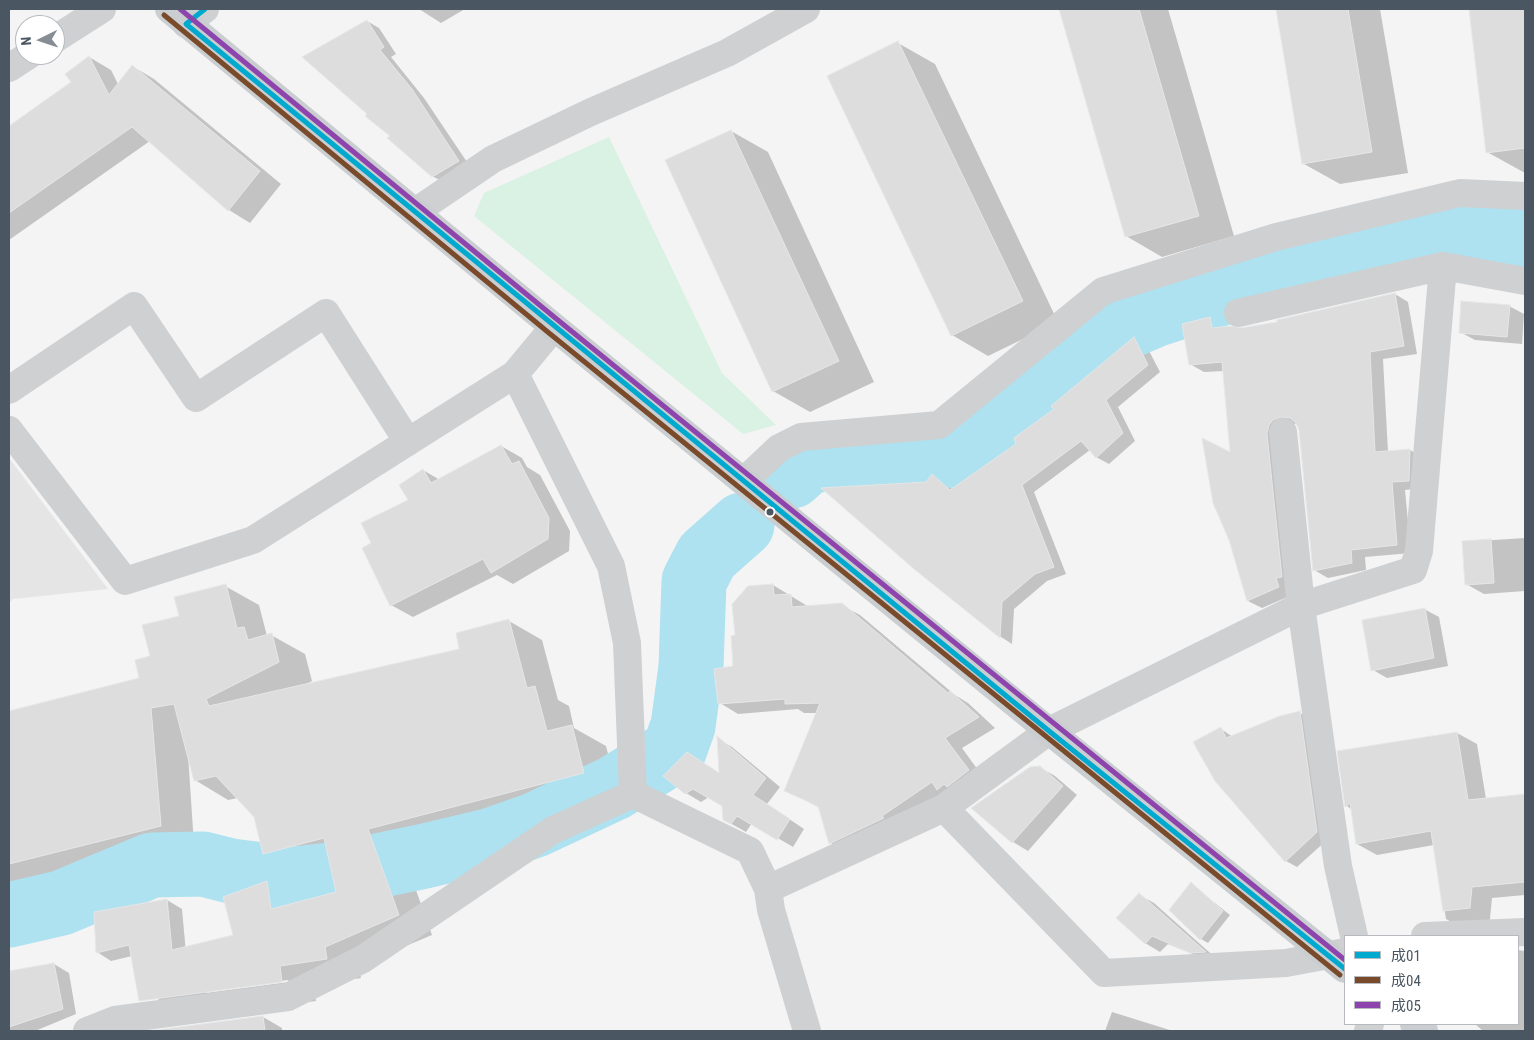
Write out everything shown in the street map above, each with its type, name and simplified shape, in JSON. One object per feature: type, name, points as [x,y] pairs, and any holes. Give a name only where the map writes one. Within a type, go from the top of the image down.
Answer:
[{"type":"main road","points":[[187,14],[415,212],[554,327],[1049,731],[1340,959]]},
{"type":"street","points":[[65,33],[102,9]]},
{"type":"street","points":[[415,212],[494,159],[592,112],[727,53],[806,9]]},
{"type":"street","points":[[744,481],[779,448],[801,437],[939,425],[1103,291],[1276,237],[1460,193],[1525,196]]},
{"type":"street","points":[[1238,313],[1443,266],[1525,281]]},
{"type":"street","points":[[768,888],[944,808],[1049,731],[1301,606],[1413,570],[1419,551],[1443,266]]},
{"type":"street","points":[[9,390],[134,306],[196,398],[326,313],[408,442]]},
{"type":"street","points":[[9,430],[125,582],[253,540],[515,374],[554,327]]},
{"type":"street","points":[[515,374],[611,566],[627,643],[633,794]]},
{"type":"street","points":[[1283,432],[1301,606],[1338,866],[1354,935]]},
{"type":"street","points":[[633,794],[750,851],[768,888],[772,910],[807,1031]]},
{"type":"street","points":[[87,1031],[115,1020],[288,997],[364,959],[553,830],[633,794]]},
{"type":"street","points":[[944,808],[1104,973],[1340,959]]},
{"type":"street","points":[[1450,935],[1525,932]]},
{"type":"shaded area","points":[[9,458],[108,589],[13,599],[9,603]]},
{"type":"green space","points":[[609,137],[722,373],[776,425],[743,434],[474,216],[484,193]]},
{"type":"building","points":[[1059,9],[1139,9],[1199,216],[1125,237]]},
{"type":"building","points":[[1276,9],[1348,9],[1372,152],[1302,164]]},
{"type":"building","points":[[1469,9],[1525,9],[1525,148],[1486,153]]},
{"type":"building","points":[[367,20],[384,47],[380,50],[412,89],[459,161],[432,177],[387,138],[390,136],[365,116],[367,114],[302,57]]},
{"type":"building","points":[[898,41],[1023,301],[951,336],[827,76]]},
{"type":"building","points":[[89,56],[109,95],[132,65],[260,171],[228,211],[132,127],[9,213],[9,126],[71,82],[65,74]]},
{"type":"building","points":[[731,130],[839,361],[772,392],[665,160]]},
{"type":"building","points":[[1395,293],[1404,346],[1370,352],[1375,452],[1410,449],[1409,481],[1392,482],[1397,545],[1351,550],[1352,563],[1313,571],[1299,430],[1296,423],[1290,418],[1281,417],[1273,420],[1269,425],[1267,434],[1282,577],[1276,578],[1279,587],[1247,601],[1229,540],[1213,503],[1202,438],[1230,452],[1222,362],[1189,365],[1182,324],[1210,317],[1212,328],[1231,326],[1241,328],[1277,322],[1277,320]]},
{"type":"building","points":[[1461,301],[1510,305],[1507,337],[1459,333]]},
{"type":"building","points":[[1134,337],[1148,365],[1106,400],[1123,433],[1096,458],[1081,441],[1022,485],[1054,567],[1035,574],[1002,602],[1000,638],[914,569],[821,488],[926,482],[932,474],[950,490],[1016,444],[1014,438],[1054,409],[1051,406]]},
{"type":"building","points":[[501,445],[512,464],[519,461],[549,518],[548,539],[491,573],[483,559],[390,606],[362,548],[371,543],[361,523],[408,500],[399,485],[423,469],[431,483]]},
{"type":"building","points":[[1491,539],[1494,583],[1465,585],[1462,541]]},
{"type":"building","points":[[226,584],[237,628],[244,627],[248,640],[272,633],[279,662],[206,699],[209,706],[459,649],[456,633],[509,619],[527,688],[535,686],[547,731],[572,725],[584,773],[368,829],[399,915],[325,947],[327,959],[280,966],[282,982],[139,1001],[129,945],[96,953],[94,912],[167,899],[172,950],[233,935],[223,897],[267,881],[271,909],[336,892],[324,838],[263,854],[254,817],[216,776],[194,781],[174,704],[151,708],[161,826],[9,864],[9,711],[139,678],[135,660],[150,656],[142,625],[179,616],[174,597]]},
{"type":"building","points":[[773,584],[774,595],[791,594],[792,607],[842,603],[979,717],[945,738],[969,770],[947,787],[944,784],[937,790],[932,782],[882,816],[884,818],[829,844],[818,806],[784,791],[820,703],[785,704],[785,699],[718,704],[714,669],[733,666],[731,636],[735,635],[732,604],[748,586]]},
{"type":"building","points":[[1425,608],[1434,658],[1371,671],[1362,620]]},
{"type":"building","points":[[1300,711],[1317,832],[1285,862],[1215,781],[1193,742],[1221,727],[1226,738],[1280,716]]},
{"type":"building","points":[[1457,732],[1468,800],[1525,794],[1525,882],[1472,887],[1470,908],[1443,911],[1431,831],[1356,844],[1350,803],[1345,807],[1337,751]]},
{"type":"building","points":[[717,736],[766,778],[753,795],[790,819],[777,840],[737,816],[731,824],[723,820],[722,806],[693,789],[685,794],[663,776],[687,752],[719,773]]},
{"type":"building","points":[[1040,766],[1063,786],[1012,843],[971,808],[1030,767]]},
{"type":"building","points":[[1191,882],[1223,911],[1200,940],[1169,910]]},
{"type":"building","points":[[1139,893],[1206,952],[1191,953],[1152,936],[1145,944],[1116,918]]},
{"type":"building","points":[[54,963],[63,1009],[9,1027],[9,971]]},
{"type":"building","points":[[263,1016],[265,1031],[149,1031]]},
{"type":"waterway","points":[[792,476],[806,463],[827,458],[963,455],[979,448],[1045,393],[1101,338],[1157,314],[1373,244],[1492,228],[1525,243]]},
{"type":"waterway","points":[[9,915],[61,903],[152,865],[203,864],[231,871],[294,879],[339,874],[425,856],[492,840],[535,825],[614,788],[674,751],[683,726],[691,667],[694,581],[707,556],[742,525]]},
{"type":"transit line","name":"成05","points":[[180,9],[559,321],[1344,959]]},
{"type":"transit line","name":"成01","points":[[205,9],[186,24],[1049,731],[1344,968]]},
{"type":"transit line","name":"成04","points":[[164,15],[549,333],[1340,975]]}]
